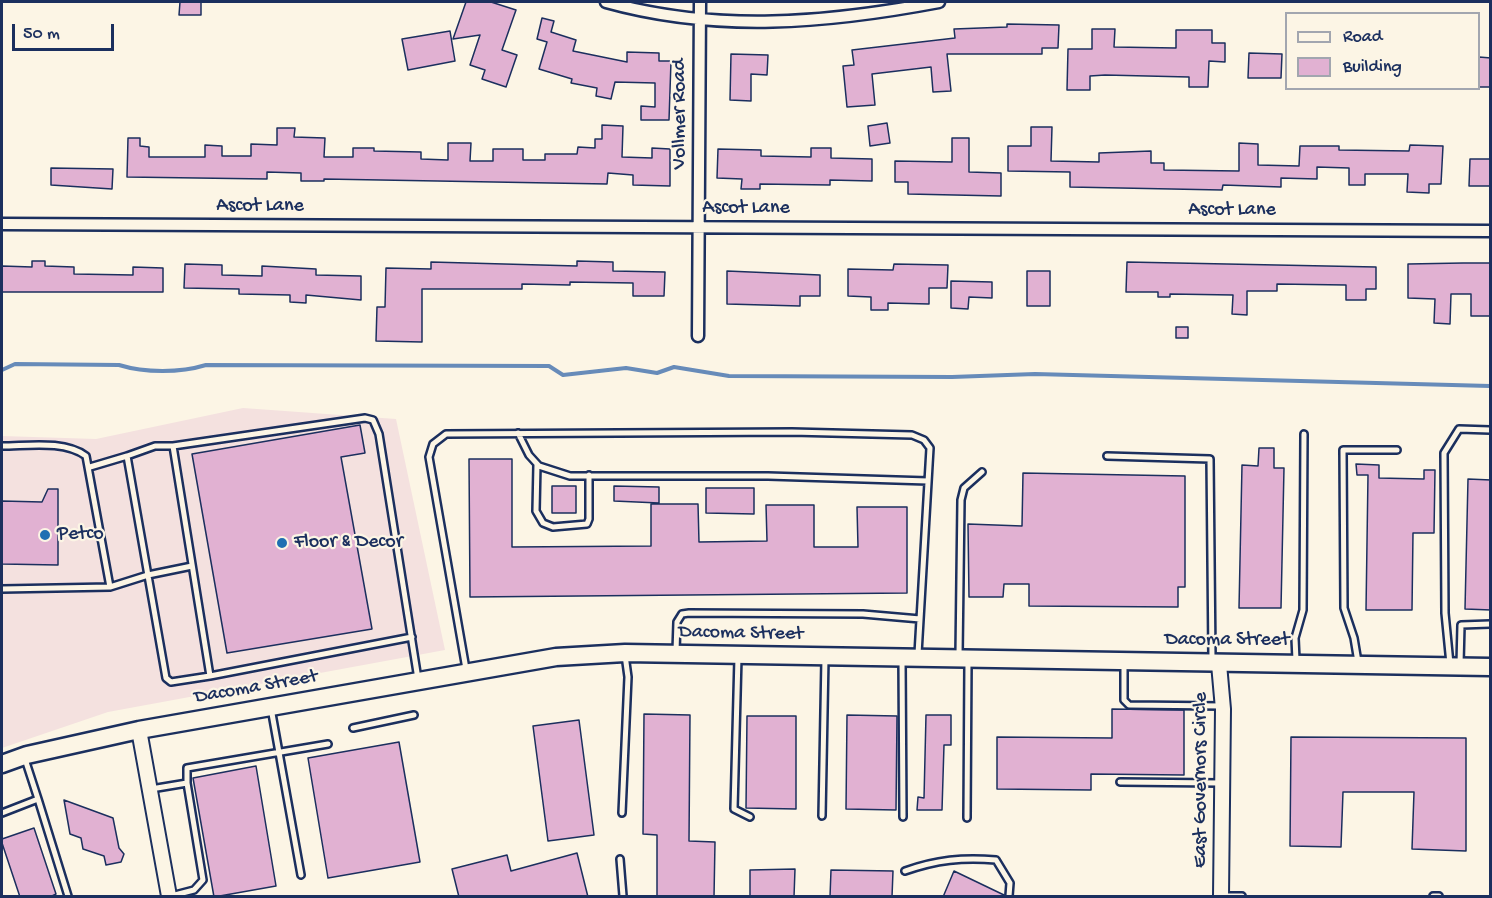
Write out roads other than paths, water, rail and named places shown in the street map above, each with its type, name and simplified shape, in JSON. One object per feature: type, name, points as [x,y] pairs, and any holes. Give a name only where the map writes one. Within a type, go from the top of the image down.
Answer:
[{"type":"main road","name":"Dacoma Street","points":[[2,764],[24,756],[139,730],[556,657],[624,653],[1216,664],[1296,662],[1491,667]]},
{"type":"street","points":[[606,2],[636,10],[699,21],[782,23],[841,19],[939,2]]},
{"type":"street","name":"Vollmer Road","points":[[698,336],[700,2]]},
{"type":"street","name":"Ascot Lane","points":[[2,224],[1491,231]]},
{"type":"street","name":"East Governors Circle","points":[[1216,664],[1222,706],[1221,896]]},
{"type":"street","points":[[139,730],[169,897]]},
{"type":"lane","points":[[90,467],[155,446],[173,446],[365,418],[373,420],[379,434],[418,681]]},
{"type":"lane","points":[[1455,666],[1445,613],[1444,453],[1459,429],[1491,430]]},
{"type":"lane","points":[[466,673],[429,457],[433,444],[446,434],[792,432],[912,435],[924,440],[930,448],[920,619],[910,658],[903,817]]},
{"type":"lane","points":[[518,433],[528,455],[537,465],[570,476],[768,476],[928,481]]},
{"type":"lane","points":[[1296,662],[1295,638],[1303,610],[1304,434]]},
{"type":"lane","points":[[2,446],[73,448],[86,456],[90,467],[110,587]]},
{"type":"lane","points":[[173,446],[210,676]]},
{"type":"lane","points":[[1358,664],[1354,638],[1344,608],[1343,450],[1397,450]]},
{"type":"lane","points":[[127,456],[166,678],[171,682],[412,637]]},
{"type":"lane","points":[[1107,456],[1210,459],[1216,664]]},
{"type":"lane","points":[[537,465],[536,511],[543,523],[553,527],[587,524],[590,519],[589,475]]},
{"type":"lane","points":[[967,818],[961,500],[964,489],[982,472]]},
{"type":"lane","points":[[2,589],[110,587],[148,575],[192,566]]},
{"type":"lane","points":[[676,654],[677,622],[682,614],[863,614],[920,619]]},
{"type":"lane","points":[[1455,666],[1461,625],[1491,624]]},
{"type":"lane","points":[[622,813],[628,677],[624,653]]},
{"type":"lane","points":[[738,656],[734,809],[750,817]]},
{"type":"lane","points":[[822,816],[825,657]]},
{"type":"lane","points":[[1124,662],[1124,700],[1129,705],[1222,706]]},
{"type":"lane","points":[[271,707],[301,875]]},
{"type":"lane","points":[[353,728],[414,715]]},
{"type":"lane","points":[[169,897],[194,890],[203,879],[187,783],[187,768],[328,744]]},
{"type":"lane","points":[[24,756],[68,897]]},
{"type":"lane","points":[[1120,782],[1222,783]]},
{"type":"lane","points":[[150,789],[187,783]]},
{"type":"lane","points":[[2,813],[38,799]]},
{"type":"lane","points":[[905,871],[935,861],[972,858],[996,860],[1010,883],[1009,897]]},
{"type":"lane","points":[[620,859],[623,897]]},
{"type":"lane","points":[[1221,896],[1242,897]]},
{"type":"lane","points":[[1433,897],[1439,897]]},
{"type":"waterway","points":[[2,370],[15,364],[119,365],[140,370],[162,371],[185,370],[206,365],[549,366],[563,375],[626,368],[657,373],[674,367],[729,376],[952,377],[1035,374],[1490,386]]},
{"type":"place","name":"Petco","points":[[45,535]]},
{"type":"place","name":"Floor & Decor","points":[[282,543]]}]
